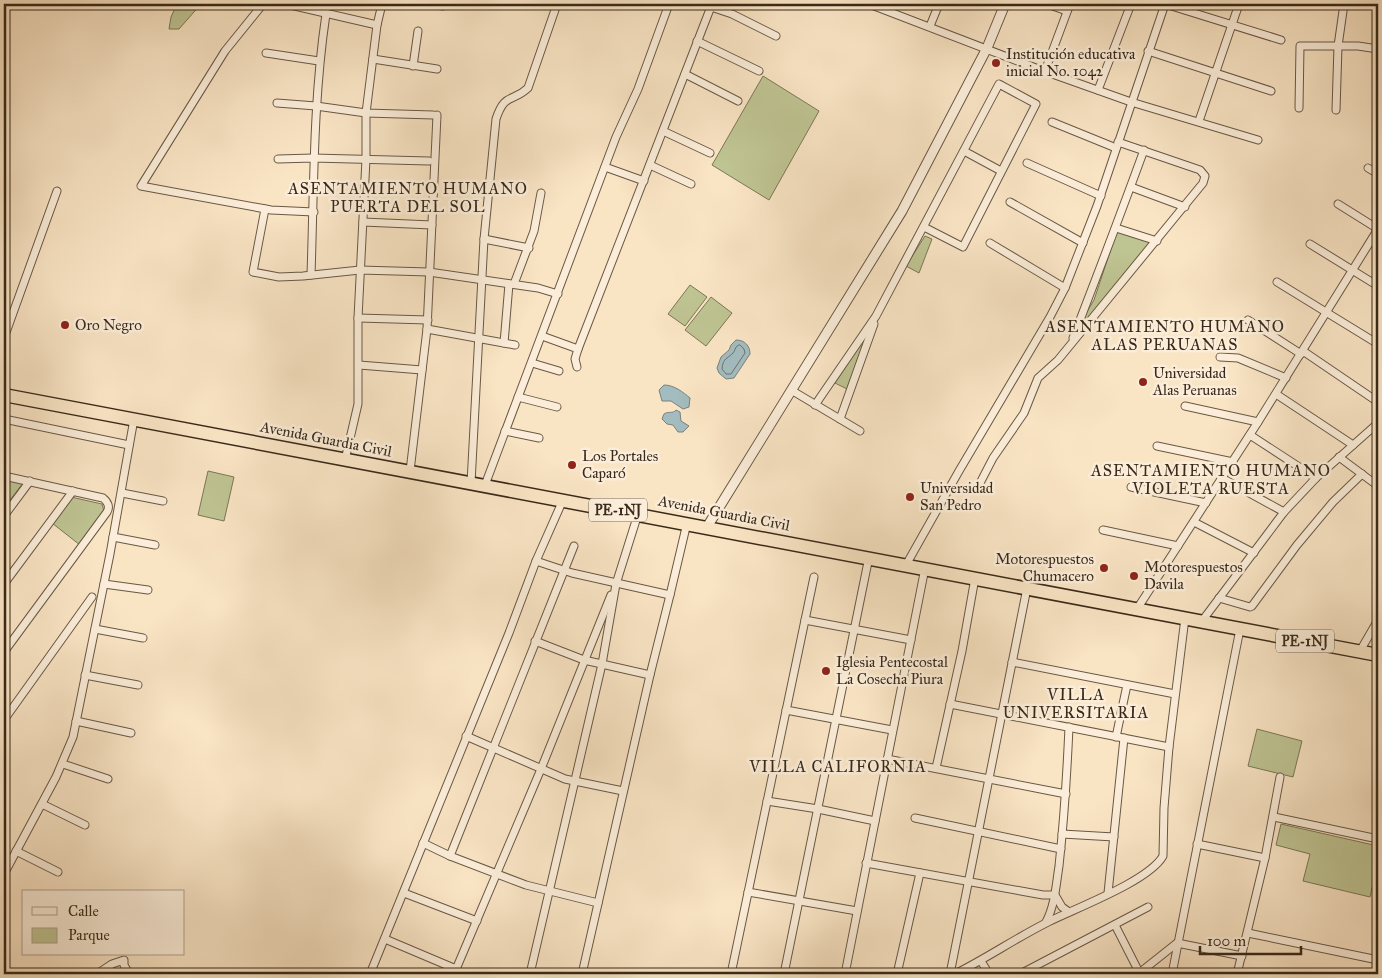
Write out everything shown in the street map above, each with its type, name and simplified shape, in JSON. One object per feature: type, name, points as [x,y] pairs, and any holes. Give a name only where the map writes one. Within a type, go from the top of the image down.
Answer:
[{"type":"highway","name":"Avenida Guardia Civil","points":[[4,395],[869,557],[1378,655]]},
{"type":"street","points":[[263,4],[225,50],[141,186],[265,209],[314,212]]},
{"type":"street","points":[[286,4],[377,25]]},
{"type":"street","points":[[345,460],[358,404],[358,318],[366,159],[366,113],[377,25],[382,4]]},
{"type":"street","points":[[434,4],[443,6]]},
{"type":"street","points":[[471,483],[484,239],[496,119],[500,107],[506,100],[521,94],[528,88],[556,4]]},
{"type":"street","points":[[485,485],[669,4]]},
{"type":"street","points":[[869,4],[880,6],[1045,72],[1132,102],[1258,140]]},
{"type":"street","points":[[930,26],[939,4]]},
{"type":"street","points":[[707,527],[902,211],[987,48],[1006,4]]},
{"type":"street","points":[[1046,4],[1067,12]]},
{"type":"street","points":[[1045,72],[1070,4]]},
{"type":"street","points":[[1098,90],[1131,4]]},
{"type":"street","points":[[906,565],[1066,288],[1101,196],[1165,4],[1282,40]]},
{"type":"street","points":[[1199,121],[1239,4]]},
{"type":"street","points":[[1336,110],[1338,46],[1344,4]]},
{"type":"street","points":[[577,368],[575,359],[578,349],[712,5],[776,36]]},
{"type":"street","points":[[311,275],[314,212],[313,158],[319,61],[326,14]]},
{"type":"street","points":[[413,66],[418,31]]},
{"type":"street","points":[[698,41],[759,71]]},
{"type":"street","points":[[1299,108],[1300,46],[1366,46],[1378,49]]},
{"type":"street","points":[[1148,51],[1271,91]]},
{"type":"street","points":[[266,53],[319,61]]},
{"type":"street","points":[[373,59],[437,69]]},
{"type":"street","points":[[685,74],[738,101]]},
{"type":"street","points":[[815,405],[876,316],[999,84],[1036,104],[963,247],[924,227]]},
{"type":"street","points":[[277,103],[366,113],[435,115],[428,320],[410,471]]},
{"type":"street","points":[[978,485],[993,458],[1024,413],[1038,378],[1058,360],[1201,188],[1204,180],[1204,174],[1195,168],[1144,150],[1117,145],[1052,122]]},
{"type":"street","points":[[663,131],[710,153]]},
{"type":"street","points":[[1072,343],[1144,150]]},
{"type":"street","points":[[964,152],[1001,171]]},
{"type":"street","points":[[278,159],[366,159],[429,162]]},
{"type":"street","points":[[1027,163],[1101,196]]},
{"type":"street","points":[[650,165],[691,184]]},
{"type":"street","points":[[605,168],[644,181]]},
{"type":"street","points":[[1368,168],[1378,174]]},
{"type":"street","points":[[1131,187],[1185,207]]},
{"type":"street","points":[[4,338],[58,191]]},
{"type":"street","points":[[504,343],[512,284],[529,248],[541,193]]},
{"type":"street","points":[[1010,202],[1083,243]]},
{"type":"street","points":[[1137,609],[1233,462],[1378,229],[1338,204]]},
{"type":"street","points":[[265,209],[253,272],[279,277],[360,270],[429,272],[538,288],[558,294]]},
{"type":"street","points":[[363,222],[432,225]]},
{"type":"street","points":[[1116,228],[1157,241]]},
{"type":"street","points":[[484,239],[529,248]]},
{"type":"street","points":[[990,243],[1066,288]]},
{"type":"street","points":[[1310,244],[1378,286]]},
{"type":"street","points":[[1277,282],[1378,344]]},
{"type":"street","points":[[840,419],[876,316]]},
{"type":"street","points":[[358,318],[428,320]]},
{"type":"street","points":[[1248,320],[1378,402]]},
{"type":"street","points":[[427,329],[515,345]]},
{"type":"street","points":[[542,336],[578,349]]},
{"type":"street","points":[[1220,357],[1230,356],[1238,358],[1286,378]]},
{"type":"street","points":[[532,363],[559,371]]},
{"type":"street","points":[[359,365],[422,370]]},
{"type":"street","points":[[791,390],[860,431]]},
{"type":"street","points":[[1276,394],[1353,445]]},
{"type":"street","points":[[518,397],[557,407]]},
{"type":"street","points":[[1185,406],[1258,422]]},
{"type":"street","points":[[4,418],[129,445]]},
{"type":"street","points":[[4,874],[42,804],[73,737],[122,493],[134,419]]},
{"type":"street","points":[[1202,621],[1284,512],[1316,478],[1378,423]]},
{"type":"street","points":[[506,431],[539,438]]},
{"type":"street","points":[[1250,435],[1316,478]]},
{"type":"street","points":[[1157,446],[1233,462]]},
{"type":"street","points":[[1339,457],[1377,483]]},
{"type":"street","points":[[1219,598],[1252,606],[1296,545],[1333,502],[1362,474]]},
{"type":"street","points":[[4,476],[104,498],[108,503],[108,510],[4,652]]},
{"type":"street","points":[[1222,478],[1284,512]]},
{"type":"street","points":[[4,516],[30,482]]},
{"type":"street","points":[[1131,487],[1206,503]]},
{"type":"street","points":[[4,584],[72,492]]},
{"type":"street","points":[[122,493],[163,501]]},
{"type":"street","points":[[370,974],[509,633],[536,561],[563,500]]},
{"type":"street","points":[[385,939],[455,972],[541,769],[616,584],[638,514]]},
{"type":"street","points":[[1194,522],[1254,553]]},
{"type":"street","points":[[582,974],[650,675],[687,523]]},
{"type":"street","points":[[1103,530],[1178,546]]},
{"type":"street","points":[[113,537],[155,545]]},
{"type":"street","points":[[450,856],[574,546]]},
{"type":"street","points":[[784,974],[869,557]]},
{"type":"street","points":[[536,561],[616,584],[670,595]]},
{"type":"street","points":[[845,974],[925,568]]},
{"type":"street","points":[[731,974],[814,578]]},
{"type":"street","points":[[936,768],[962,651],[975,578]]},
{"type":"street","points":[[104,584],[148,590]]},
{"type":"street","points":[[530,974],[602,664],[616,584]]},
{"type":"street","points":[[950,974],[1027,588]]},
{"type":"street","points":[[4,720],[92,597]]},
{"type":"street","points":[[955,974],[981,961],[1046,922],[1108,893],[1152,869],[1163,856],[1164,808],[1169,747],[1185,618]]},
{"type":"street","points":[[805,620],[910,640]]},
{"type":"street","points":[[1360,651],[1378,620]]},
{"type":"street","points":[[95,629],[143,638]]},
{"type":"street","points":[[1172,974],[1240,629]]},
{"type":"street","points":[[535,641],[584,660],[650,675]]},
{"type":"street","points":[[1012,662],[1175,694]]},
{"type":"street","points":[[85,675],[138,685]]},
{"type":"street","points":[[1108,893],[1126,685]]},
{"type":"street","points":[[950,704],[1169,747]]},
{"type":"street","points":[[786,710],[892,730]]},
{"type":"street","points":[[76,721],[132,733]]},
{"type":"street","points":[[1046,922],[1052,909],[1055,895],[1061,849],[1070,727]]},
{"type":"street","points":[[466,736],[541,769],[575,781],[623,791]]},
{"type":"street","points":[[887,759],[1066,794]]},
{"type":"street","points":[[62,764],[108,779]]},
{"type":"street","points":[[1236,974],[1266,858],[1280,777]]},
{"type":"street","points":[[767,801],[875,821]]},
{"type":"street","points":[[42,804],[85,825]]},
{"type":"street","points":[[915,818],[1061,849]]},
{"type":"street","points":[[1274,818],[1378,839]]},
{"type":"street","points":[[1062,834],[1114,838]]},
{"type":"street","points":[[424,843],[450,856],[526,885],[598,903]]},
{"type":"street","points":[[1197,844],[1266,858]]},
{"type":"street","points":[[16,851],[58,872]]},
{"type":"street","points":[[866,863],[969,883],[1043,895],[1055,895]]},
{"type":"street","points":[[897,974],[920,873]]},
{"type":"street","points":[[748,892],[857,910]]},
{"type":"street","points":[[404,893],[477,921]]},
{"type":"street","points":[[1055,895],[1062,907],[1070,912]]},
{"type":"street","points":[[1020,974],[1148,907]]},
{"type":"street","points":[[1115,925],[1139,974],[1177,944],[1242,956]]},
{"type":"street","points":[[1248,933],[1378,960]]},
{"type":"street","points":[[97,974],[112,964],[124,960],[124,965],[129,974]]},
{"type":"street","points":[[981,961],[988,974]]},
{"type":"green space","points":[[177,4],[201,4],[179,29],[169,29],[171,17]]},
{"type":"green space","points":[[763,76],[819,111],[769,200],[712,165]]},
{"type":"green space","points":[[1117,231],[1152,242],[1081,326],[1079,325],[1094,300]]},
{"type":"green space","points":[[925,236],[932,239],[919,273],[906,266]]},
{"type":"green space","points":[[690,285],[707,297],[685,326],[668,314]]},
{"type":"green space","points":[[711,297],[732,313],[706,346],[685,330]]},
{"type":"green space","points":[[869,332],[847,389],[835,383]]},
{"type":"green space","points":[[208,471],[234,477],[224,521],[198,515]]},
{"type":"green space","points":[[4,479],[23,483],[4,508]]},
{"type":"green space","points":[[71,497],[102,504],[104,511],[80,545],[52,523]]},
{"type":"green space","points":[[1257,729],[1302,741],[1293,777],[1248,766]]},
{"type":"green space","points":[[1281,824],[1378,846],[1378,861],[1370,897],[1303,881],[1310,854],[1276,845]]},
{"type":"water","points":[[736,340],[746,344],[750,354],[734,378],[726,379],[719,373],[717,368],[721,357]]},
{"type":"water","points":[[664,385],[681,391],[690,398],[689,407],[683,409],[671,401],[662,401],[659,390]]},
{"type":"water","points":[[676,410],[680,412],[681,421],[689,426],[683,432],[678,432],[673,425],[667,424],[662,419],[664,414]]},
{"type":"place","name":"Institución educativa inicial No. 1042","points":[[996,63]]},
{"type":"place","name":"Oro Negro","points":[[65,325]]},
{"type":"place","name":"Universidad Alas Peruanas","points":[[1143,382]]},
{"type":"place","name":"Los Portales Caparó","points":[[572,465]]},
{"type":"place","name":"Universidad San Pedro","points":[[910,497]]},
{"type":"place","name":"Motorespuestos Chumacero","points":[[1104,568]]},
{"type":"place","name":"Motorespuestos Davila","points":[[1134,576]]},
{"type":"place","name":"Iglesia Pentecostal La Cosecha Piura","points":[[826,671]]},
{"type":"district","name":"ASENTAMIENTO HUMANO PUERTA DEL SOL","points":[[408,197]]},
{"type":"district","name":"ASENTAMIENTO HUMANO ALAS PERUANAS","points":[[1165,335]]},
{"type":"district","name":"ASENTAMIENTO HUMANO VIOLETA RUESTA","points":[[1211,479]]},
{"type":"district","name":"VILLA UNIVERSITARIA","points":[[1076,703]]},
{"type":"district","name":"VILLA CALIFORNIA","points":[[838,766]]}]
